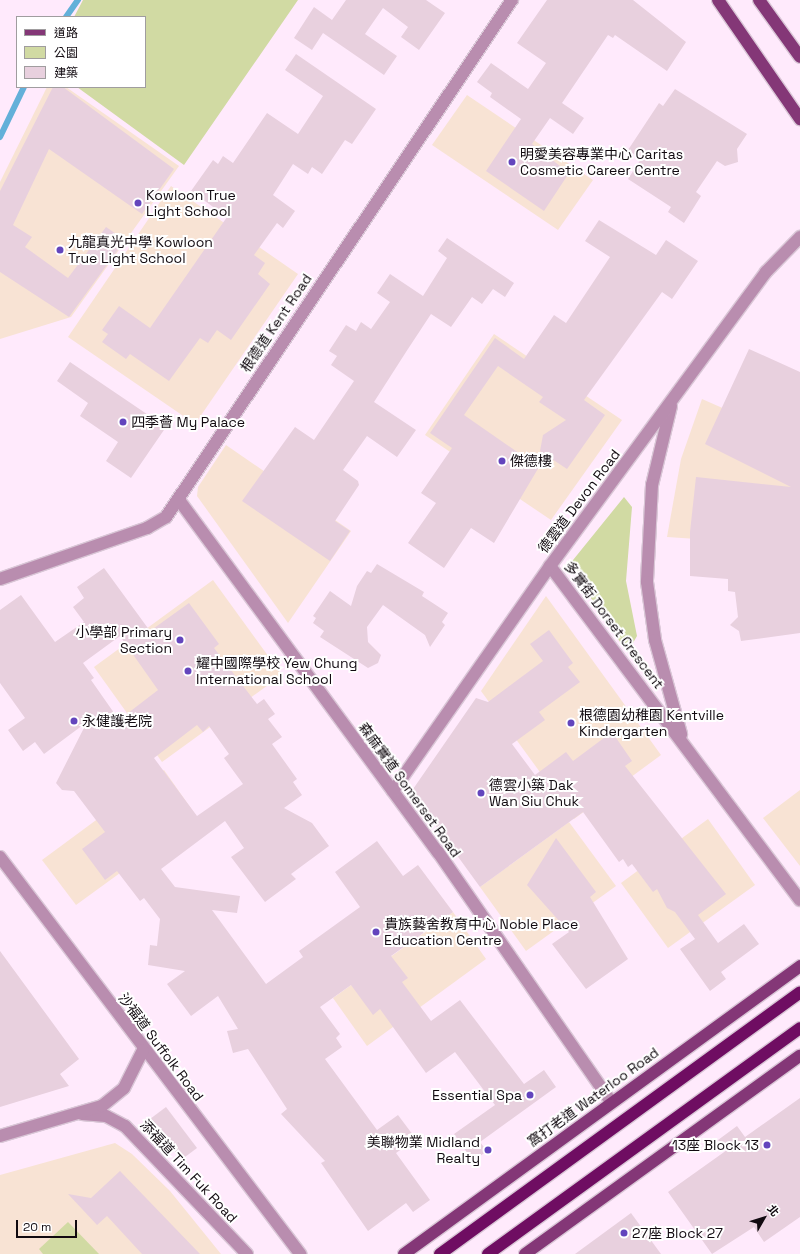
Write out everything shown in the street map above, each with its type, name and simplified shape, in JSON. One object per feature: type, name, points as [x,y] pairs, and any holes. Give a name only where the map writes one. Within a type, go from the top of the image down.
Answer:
[{"type":"highway","points":[[440,1254],[800,992]]},
{"type":"highway","points":[[488,1254],[690,1110],[800,1028]]},
{"type":"main road","points":[[718,0],[800,119]]},
{"type":"main road","points":[[759,0],[800,57]]},
{"type":"main road","name":"窩打老道 Waterloo Road","points":[[404,1254],[800,966]]},
{"type":"main road","points":[[525,1254],[800,1056]]},
{"type":"street","name":"根德道 Kent Road","points":[[0,579],[147,528],[166,517],[179,500],[212,445],[512,0]]},
{"type":"street","name":"德雲道 Devon Road","points":[[393,791],[550,566],[766,272],[800,237]]},
{"type":"street","name":"多實街 Dorset Crescent","points":[[672,401],[652,485],[647,582],[655,640],[683,741]]},
{"type":"street","name":"森麻實道 Somerset Road","points":[[179,500],[393,791],[611,1102]]},
{"type":"street","name":"多實街 Dorset Crescent","points":[[550,566],[683,741],[800,900]]},
{"type":"street","name":"沙福道 Suffolk Road","points":[[0,857],[144,1050],[300,1254]]},
{"type":"street","name":"添福道 Tim Fuk Road","points":[[0,1136],[82,1114],[112,1100],[124,1088],[144,1050]]},
{"type":"street","name":"添福道 Tim Fuk Road","points":[[82,1114],[106,1116],[125,1126],[247,1254]]},
{"type":"shaded area","name":"九龍真光中學 Kowloon True Light School","points":[[47,88],[67,88],[179,166],[71,317],[0,339],[0,182]]},
{"type":"shaded area","name":"明愛美容專業中心 Caritas Cosmetic Career Centre","points":[[467,95],[593,180],[558,230],[432,145]]},
{"type":"shaded area","points":[[171,186],[298,274],[195,424],[68,337]]},
{"type":"shaded area","points":[[494,334],[622,420],[551,520],[425,435]]},
{"type":"shaded area","points":[[702,399],[800,442],[800,546],[667,537],[681,459]]},
{"type":"shaded area","points":[[226,445],[351,531],[288,623],[197,496],[198,487]]},
{"type":"shaded area","name":"耀中國際學校 Yew Chung International School","points":[[213,580],[282,675],[162,762],[94,667]]},
{"type":"shaded area","name":"根德園幼稚園 Kentville Kindergarten","points":[[546,596],[661,755],[574,819],[481,691]]},
{"type":"shaded area","points":[[164,770],[197,817],[76,905],[42,860]]},
{"type":"shaded area","points":[[800,790],[800,866],[763,818]]},
{"type":"shaded area","points":[[708,819],[755,885],[668,948],[621,883]]},
{"type":"shaded area","points":[[569,822],[616,886],[526,951],[480,887]]},
{"type":"shaded area","points":[[453,912],[486,959],[367,1046],[333,998]]},
{"type":"shaded area","points":[[115,1143],[132,1154],[170,1191],[221,1254],[0,1254],[0,1175]]},
{"type":"green space","points":[[83,0],[298,0],[184,165],[78,88],[146,88],[146,16],[75,16]]},
{"type":"green space","points":[[624,497],[632,507],[626,581],[637,636],[630,648],[624,648],[569,565]]},
{"type":"green space","points":[[68,1222],[99,1254],[43,1254],[39,1249]]},
{"type":"building","points":[[346,0],[426,0],[445,13],[419,50],[401,37],[408,27],[383,8],[365,34],[397,56],[384,75],[323,33],[312,50],[294,38],[314,7],[332,20]]},
{"type":"building","points":[[547,0],[633,0],[686,42],[667,71],[615,35],[613,38],[608,35],[562,103],[584,118],[573,134],[550,118],[532,144],[569,173],[544,211],[486,171],[521,119],[490,97],[492,93],[477,82],[491,63],[528,89],[546,63],[517,43]]},
{"type":"building","points":[[296,54],[376,109],[352,144],[345,140],[322,174],[312,167],[308,174],[293,164],[273,195],[295,211],[283,228],[277,223],[254,255],[265,263],[258,274],[270,284],[231,340],[217,330],[208,343],[200,338],[169,381],[130,354],[126,359],[102,342],[108,334],[102,330],[119,306],[150,328],[227,217],[191,191],[213,160],[218,164],[223,156],[233,163],[267,113],[298,134],[323,96],[285,70]]},
{"type":"building","name":"Kowloon True Light School","points":[[52,88],[64,88],[174,169],[142,214],[49,149],[13,225],[32,237],[25,247],[68,278],[106,227],[125,240],[69,317],[0,272],[0,191]]},
{"type":"building","points":[[675,89],[747,134],[737,149],[738,162],[725,166],[717,161],[696,192],[701,196],[684,223],[668,212],[671,207],[628,179],[641,159],[628,150],[659,103],[663,106]]},
{"type":"building","points":[[599,220],[656,255],[666,240],[698,261],[672,299],[662,292],[584,400],[605,415],[567,469],[540,451],[543,435],[566,420],[539,402],[543,397],[498,366],[464,415],[539,467],[494,543],[471,528],[444,568],[408,543],[436,503],[421,493],[452,448],[430,433],[495,338],[524,359],[554,315],[566,323],[610,257],[585,241]]},
{"type":"building","points":[[447,238],[514,283],[505,297],[493,289],[482,304],[472,297],[451,327],[431,314],[374,402],[416,430],[397,457],[367,436],[343,470],[358,481],[359,485],[335,521],[350,531],[330,561],[242,501],[295,427],[314,440],[354,381],[331,365],[337,356],[329,351],[346,325],[356,331],[361,322],[371,329],[390,302],[377,293],[390,274],[423,296],[447,258],[438,251]]},
{"type":"building","points":[[749,349],[800,372],[800,633],[741,641],[739,631],[730,625],[738,617],[735,592],[728,591],[728,579],[690,576],[690,532],[696,477],[791,487],[705,444]]},
{"type":"building","name":"四季薈 My Palace","points":[[70,362],[166,427],[131,478],[106,461],[118,442],[80,416],[88,403],[57,381]]},
{"type":"building","points":[[377,564],[424,592],[422,596],[448,613],[442,622],[445,625],[430,647],[425,635],[383,605],[367,627],[368,642],[381,655],[378,663],[368,668],[320,637],[324,631],[313,623],[316,618],[313,616],[330,591],[351,606],[357,586],[367,571],[371,573]]},
{"type":"building","points":[[104,568],[150,631],[189,603],[219,644],[214,648],[257,704],[264,699],[275,714],[268,719],[282,737],[272,744],[297,779],[293,782],[302,795],[284,808],[312,823],[329,846],[291,874],[296,879],[265,902],[231,857],[244,848],[225,821],[161,869],[175,887],[240,896],[237,913],[212,910],[266,984],[303,957],[299,951],[360,907],[335,872],[377,841],[403,876],[418,865],[453,912],[391,956],[408,978],[402,982],[431,1021],[460,1000],[524,1084],[544,1070],[556,1087],[480,1142],[487,1151],[473,1161],[454,1134],[495,1105],[455,1052],[426,1073],[380,1009],[373,1015],[351,985],[320,1007],[340,1034],[336,1038],[342,1047],[325,1059],[377,1130],[398,1115],[416,1139],[396,1153],[430,1200],[413,1212],[406,1203],[368,1231],[321,1163],[325,1161],[281,1114],[287,1109],[248,1049],[233,1053],[227,1031],[238,1029],[218,996],[191,1016],[167,984],[185,971],[148,965],[150,945],[157,946],[160,919],[144,898],[140,901],[117,871],[105,880],[82,849],[105,832],[74,791],[62,790],[56,783],[87,722],[44,754],[35,742],[23,751],[8,730],[25,718],[0,683],[0,610],[21,595],[55,642],[84,622],[73,607],[84,598],[77,587]],"holes":[[[120,636],[158,690],[119,720],[91,680],[94,678],[83,663]],[[197,725],[203,732],[209,726],[229,754],[224,758],[243,784],[197,816],[154,758]]]},
{"type":"building","points":[[549,630],[573,663],[568,667],[580,682],[539,712],[545,720],[512,744],[535,775],[566,752],[573,761],[612,732],[632,761],[625,766],[726,894],[698,915],[718,943],[744,924],[759,944],[721,972],[726,979],[710,991],[680,949],[695,939],[675,912],[667,908],[657,889],[653,892],[632,864],[628,867],[623,859],[619,862],[583,812],[480,887],[411,792],[476,698],[488,702],[543,661],[530,644]]},
{"type":"building","points":[[556,838],[596,892],[590,897],[628,959],[586,989],[552,944],[569,932],[527,885]]},
{"type":"building","points":[[0,951],[79,1059],[60,1074],[69,1086],[0,1107]]},
{"type":"building","name":"13座 Block 13","points":[[800,1098],[800,1217],[764,1242],[754,1227],[712,1254],[668,1192],[727,1150],[718,1140],[737,1126],[745,1137]]},
{"type":"building","points":[[166,1107],[197,1148],[181,1160],[150,1119]]},
{"type":"building","points":[[120,1171],[200,1254],[142,1254],[107,1216],[97,1225],[68,1194],[91,1198]]},
{"type":"building","name":"27座 Block 27","points":[[631,1213],[661,1254],[575,1254]]},
{"type":"waterway","points":[[67,16],[78,0]]},
{"type":"waterway","points":[[0,137],[24,88]]},
{"type":"place","name":"明愛美容專業中心 Caritas Cosmetic Career Centre","points":[[512,162]]},
{"type":"place","name":"Kowloon True Light School","points":[[138,203]]},
{"type":"place","name":"九龍真光中學 Kowloon True Light School","points":[[60,250]]},
{"type":"place","name":"四季薈 My Palace","points":[[123,422]]},
{"type":"place","name":"傑德樓","points":[[502,461]]},
{"type":"place","name":"小學部 Primary Section","points":[[180,640]]},
{"type":"place","name":"耀中國際學校 Yew Chung International School","points":[[188,671]]},
{"type":"place","name":"永健護老院","points":[[74,721]]},
{"type":"place","name":"根德園幼稚園 Kentville Kindergarten","points":[[571,723]]},
{"type":"place","name":"德雲小築 Dak Wan Siu Chuk","points":[[481,793]]},
{"type":"place","name":"貴族藝舍教育中心 Noble Place Education Centre","points":[[376,932]]},
{"type":"place","name":"Essential Spa","points":[[530,1095]]},
{"type":"place","name":"13座 Block 13","points":[[767,1145]]},
{"type":"place","name":"美聯物業 Midland Realty","points":[[488,1150]]},
{"type":"place","name":"27座 Block 27","points":[[624,1233]]}]
